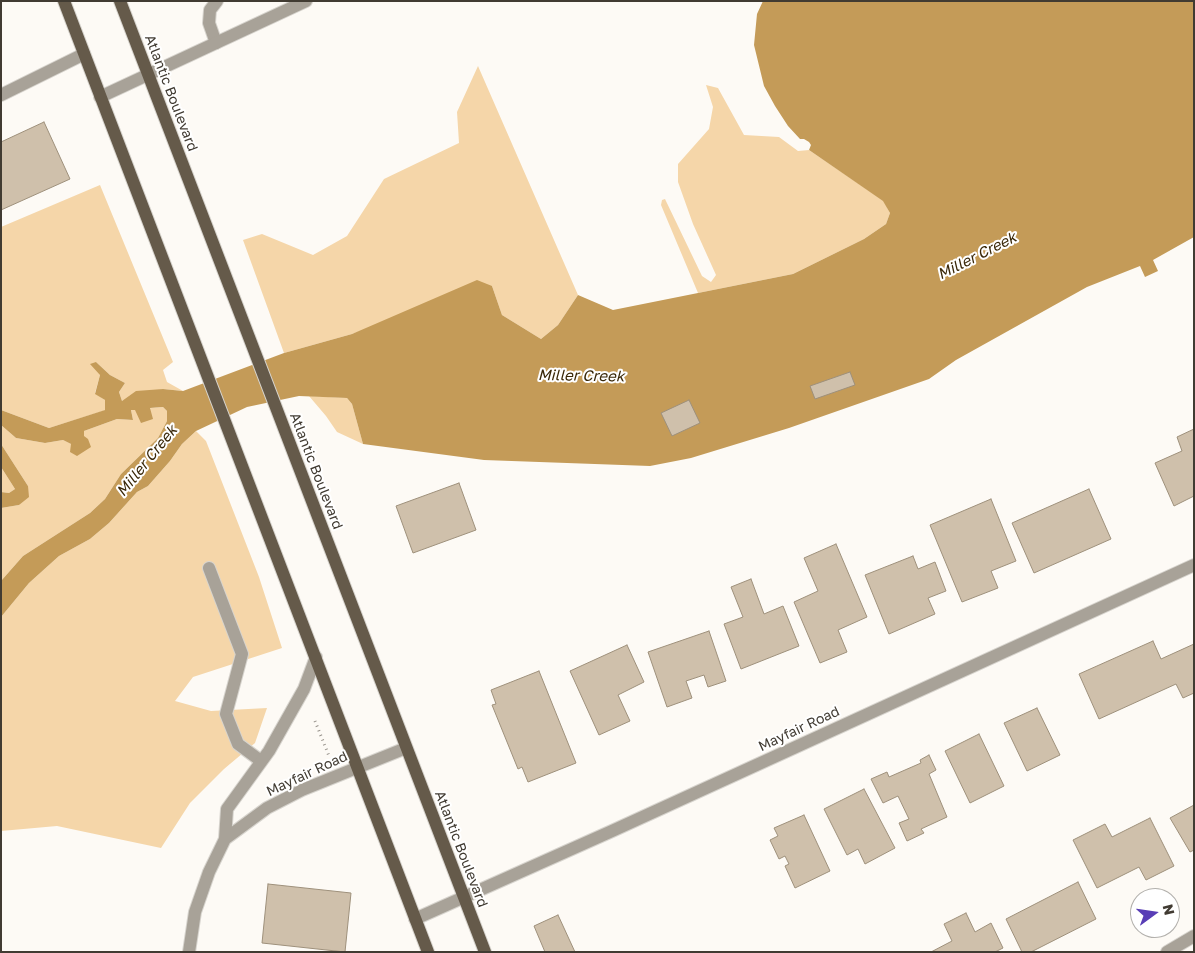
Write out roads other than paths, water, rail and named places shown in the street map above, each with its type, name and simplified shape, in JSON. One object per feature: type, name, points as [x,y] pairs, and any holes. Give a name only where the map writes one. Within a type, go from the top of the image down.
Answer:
[{"type":"main road","points":[[64,1],[428,952]]},
{"type":"main road","name":"Atlantic Boulevard","points":[[120,1],[485,952]]},
{"type":"street","points":[[216,43],[209,23],[210,10],[217,1]]},
{"type":"street","points":[[100,97],[306,1]]},
{"type":"street","points":[[1,96],[84,54]]},
{"type":"street","name":"Mayfair Road","points":[[415,919],[1194,565]]},
{"type":"street","points":[[209,568],[242,654],[226,714],[238,744],[261,761]]},
{"type":"street","points":[[225,839],[227,809],[261,761],[304,689],[316,657]]},
{"type":"street","name":"Mayfair Road","points":[[189,952],[195,912],[209,872],[225,839],[267,808],[302,790],[406,748]]},
{"type":"street","points":[[1167,952],[1194,936]]},
{"type":"water","name":"Miller Creek","points":[[763,1],[1194,1],[1194,237],[1153,260],[1158,271],[1145,277],[1140,266],[1087,287],[956,360],[929,379],[789,428],[691,458],[650,466],[484,460],[363,444],[352,404],[347,398],[299,396],[247,407],[196,431],[182,444],[148,486],[137,492],[109,523],[90,539],[59,556],[29,583],[1,617],[1,581],[23,556],[90,513],[105,499],[121,474],[158,438],[167,421],[167,411],[163,407],[150,408],[153,419],[141,423],[135,410],[131,410],[133,420],[117,419],[84,431],[84,436],[88,439],[91,447],[77,456],[70,452],[71,444],[63,440],[45,443],[16,438],[1,425],[1,410],[49,428],[105,410],[105,400],[95,394],[100,375],[90,364],[96,362],[110,375],[125,383],[119,392],[122,401],[136,391],[163,389],[183,391],[284,353],[352,334],[477,280],[492,286],[502,315],[541,339],[558,325],[578,295],[613,310],[793,274],[864,239],[886,224],[890,213],[883,201],[809,150],[811,145],[809,142],[800,139],[788,126],[775,106],[764,86],[754,45],[757,14]]},
{"type":"water","points":[[1,444],[28,486],[29,497],[19,505],[1,508],[1,492],[9,493],[15,489],[1,467]]}]
